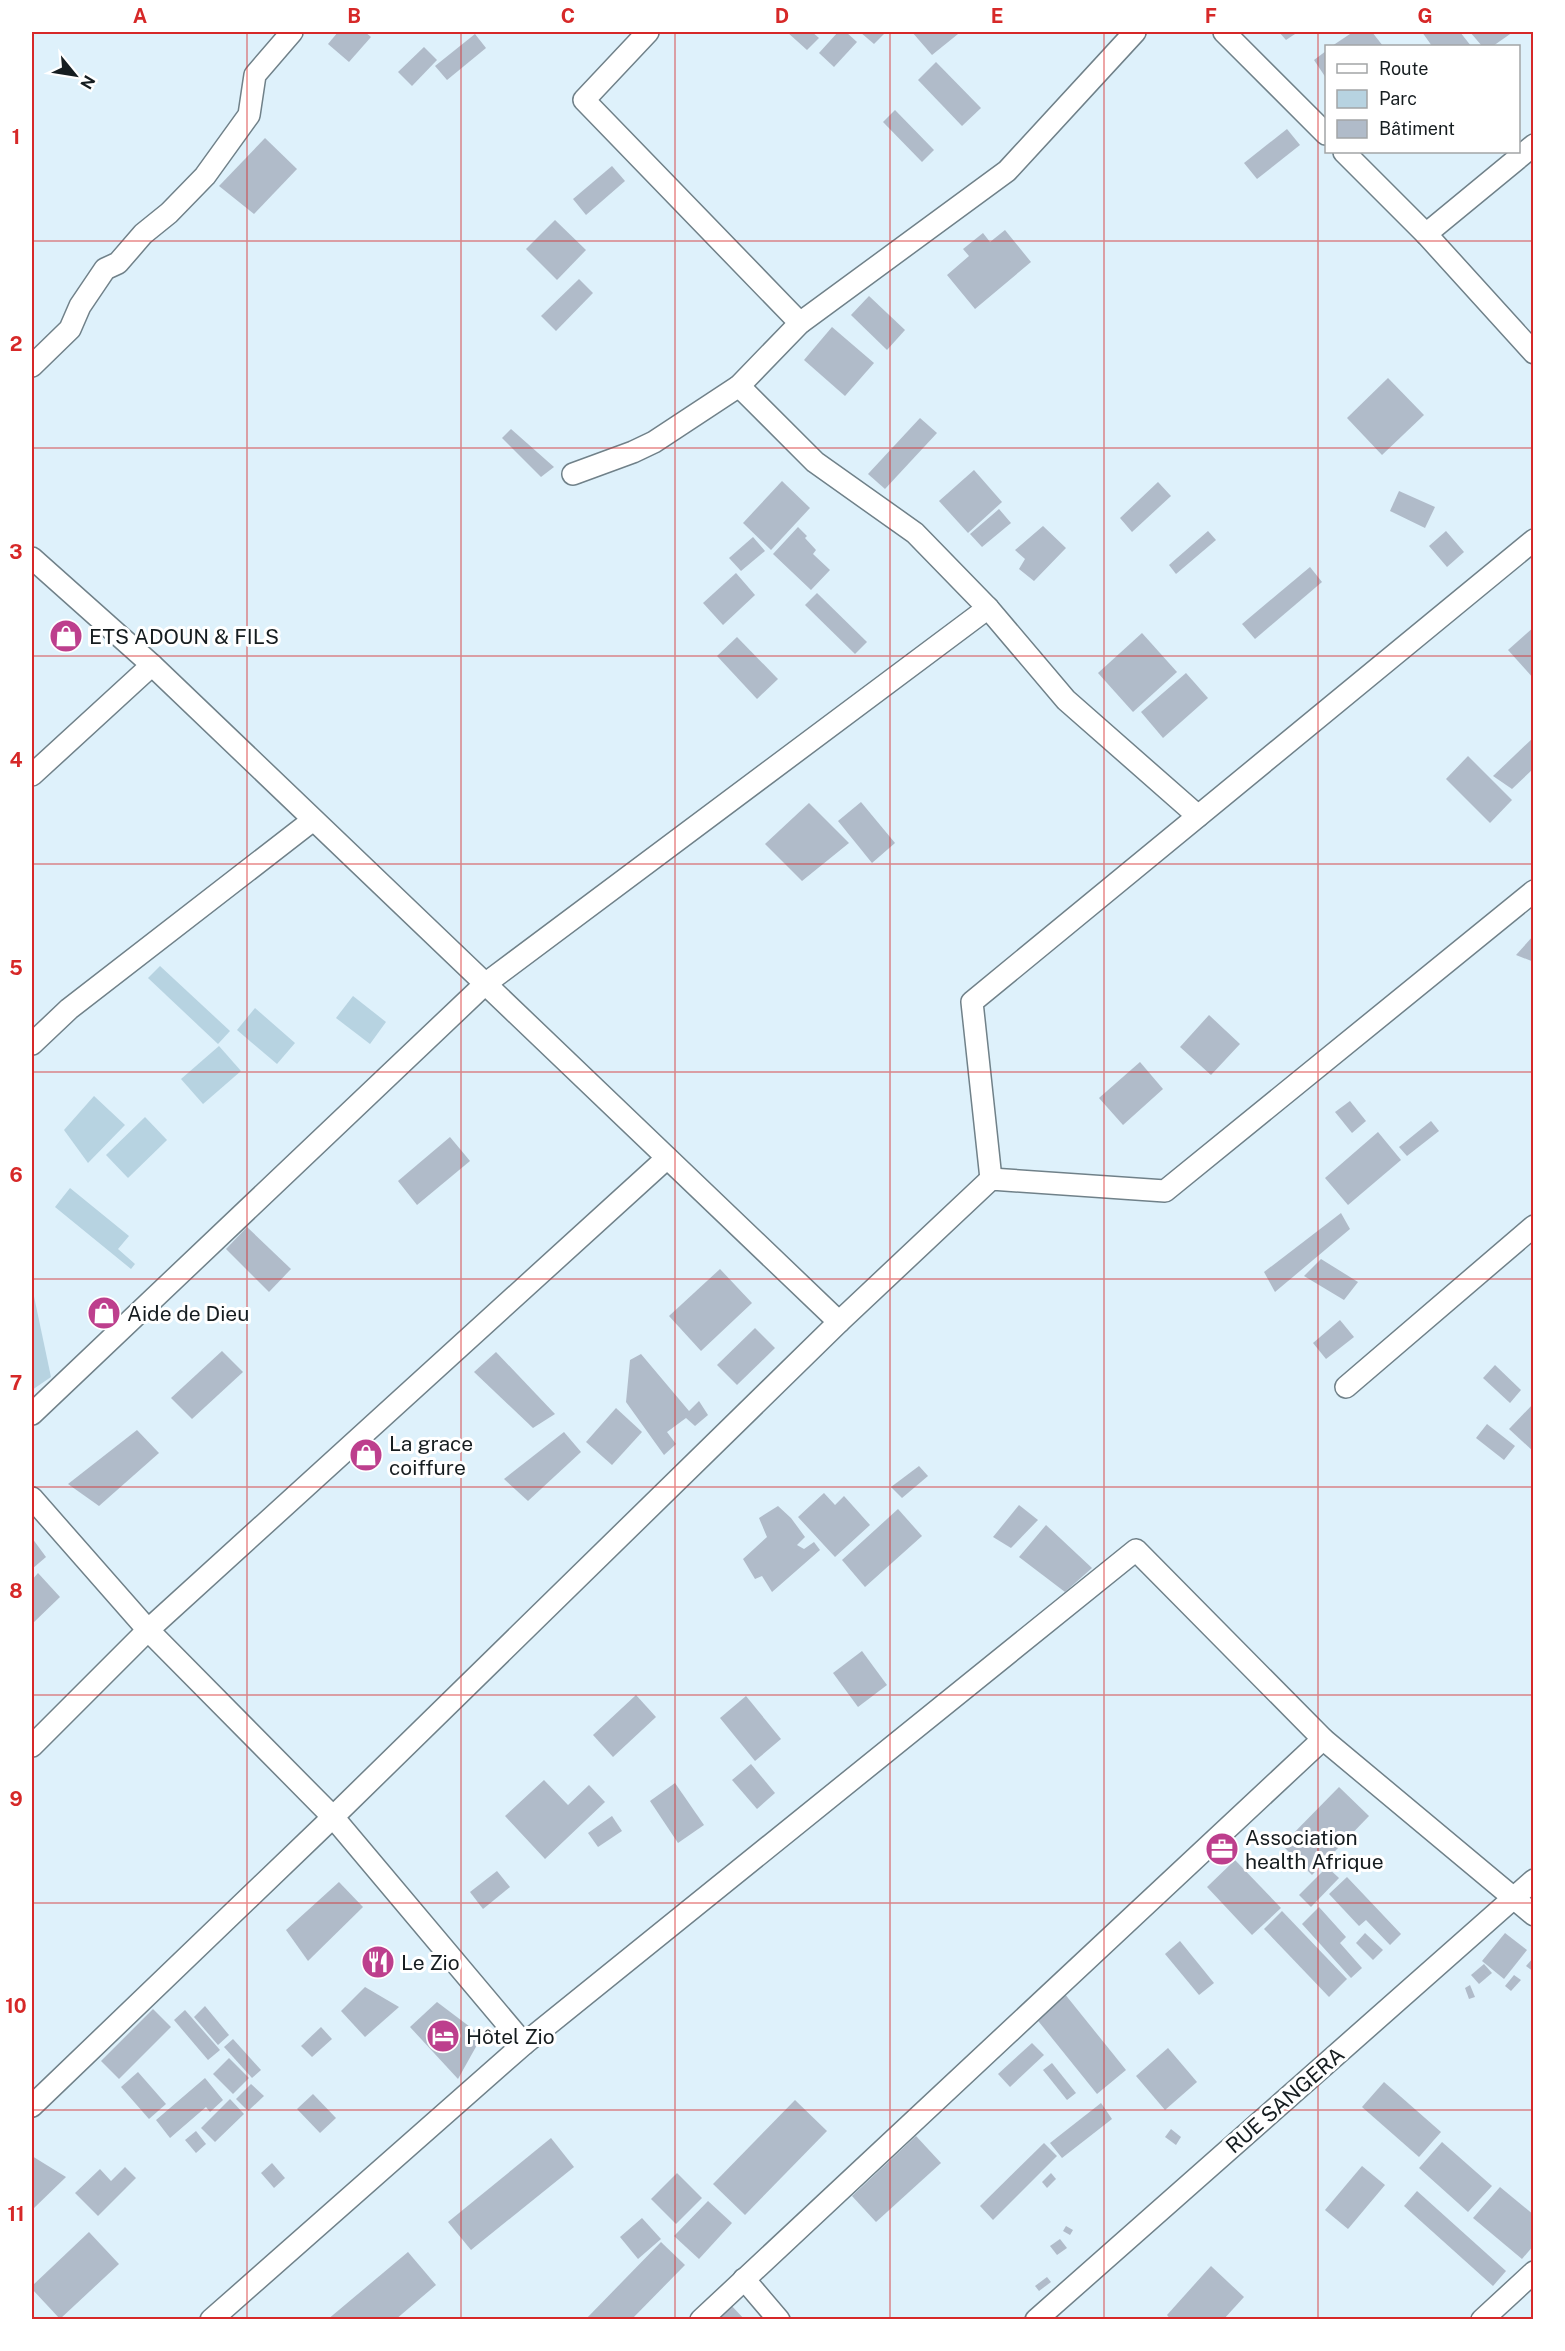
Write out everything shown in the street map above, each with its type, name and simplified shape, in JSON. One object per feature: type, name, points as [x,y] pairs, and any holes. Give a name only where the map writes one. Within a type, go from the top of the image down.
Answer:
[{"type":"street","points":[[32,366],[70,329],[80,306],[105,269],[118,263],[143,234],[169,213],[205,176],[249,115],[255,75],[292,32]]},
{"type":"street","points":[[648,32],[584,100],[800,323]]},
{"type":"street","points":[[573,474],[654,442],[739,386],[800,323],[1007,171],[1134,32]]},
{"type":"street","points":[[1224,32],[1325,133]]},
{"type":"street","points":[[1426,234],[1533,145]]},
{"type":"street","points":[[1345,153],[1426,234],[1533,354]]},
{"type":"street","points":[[739,386],[815,462],[915,533],[988,608],[1066,700],[1198,816]]},
{"type":"street","points":[[991,1179],[972,1002],[1533,540]]},
{"type":"street","points":[[32,558],[152,665],[839,1322]]},
{"type":"street","points":[[32,1413],[485,984],[988,608]]},
{"type":"street","points":[[32,775],[152,665]]},
{"type":"street","points":[[32,1044],[69,1009],[313,819]]},
{"type":"street","points":[[32,2106],[333,1817],[839,1322],[991,1179],[1165,1191],[1533,891]]},
{"type":"street","points":[[32,1746],[148,1630],[667,1158]]},
{"type":"street","points":[[1346,1387],[1533,1227]]},
{"type":"street","points":[[32,1498],[148,1630],[333,1817],[524,2044]]},
{"type":"street","points":[[211,2319],[524,2044],[1136,1550],[1323,1739],[1516,1898],[1533,1915]]},
{"type":"street","points":[[701,2319],[1323,1739]]},
{"type":"street","name":"RUE SANGERA","points":[[1036,2319],[1516,1898],[1533,1880]]},
{"type":"street","points":[[1482,2319],[1533,2272]]},
{"type":"street","points":[[744,2279],[779,2319]]},
{"type":"green space","points":[[160,966],[230,1031],[218,1044],[148,978]]},
{"type":"green space","points":[[353,996],[386,1022],[370,1044],[336,1018]]},
{"type":"green space","points":[[255,1008],[295,1043],[277,1064],[237,1030]]},
{"type":"green space","points":[[219,1046],[241,1071],[203,1104],[181,1079]]},
{"type":"green space","points":[[94,1096],[125,1125],[88,1163],[64,1130]]},
{"type":"green space","points":[[145,1117],[167,1140],[128,1178],[106,1155]]},
{"type":"green space","points":[[70,1188],[129,1236],[118,1249],[135,1264],[131,1269],[55,1207]]},
{"type":"green space","points":[[32,1287],[51,1377],[32,1390]]},
{"type":"building","points":[[338,32],[365,32],[371,37],[349,62],[328,44]]},
{"type":"building","points":[[787,32],[812,32],[819,38],[807,50]]},
{"type":"building","points":[[838,32],[846,32],[857,42],[834,67],[819,53]]},
{"type":"building","points":[[860,32],[886,32],[874,44]]},
{"type":"building","points":[[912,32],[956,32],[958,34],[932,55]]},
{"type":"building","points":[[1279,32],[1298,32],[1286,40]]},
{"type":"building","points":[[1353,32],[1372,32],[1382,45],[1334,45]]},
{"type":"building","points":[[1422,32],[1460,32],[1470,45],[1431,45]]},
{"type":"building","points":[[1470,32],[1513,32],[1494,45],[1481,45]]},
{"type":"building","points":[[475,34],[486,48],[447,80],[435,66]]},
{"type":"building","points":[[424,47],[437,60],[412,86],[398,72]]},
{"type":"building","points":[[1325,52],[1325,76],[1314,60]]},
{"type":"building","points":[[936,62],[981,108],[962,126],[918,80]]},
{"type":"building","points":[[895,110],[934,150],[922,162],[883,122]]},
{"type":"building","points":[[1287,129],[1300,145],[1257,179],[1244,163]]},
{"type":"building","points":[[265,138],[297,169],[254,214],[219,186]]},
{"type":"building","points":[[612,166],[625,181],[586,215],[573,199]]},
{"type":"building","points":[[555,220],[586,250],[557,280],[526,249]]},
{"type":"building","points":[[1005,230],[1031,262],[975,309],[947,275],[969,256],[963,249],[983,233],[990,242]]},
{"type":"building","points":[[579,279],[593,293],[556,331],[541,316]]},
{"type":"building","points":[[869,296],[905,330],[887,350],[851,315]]},
{"type":"building","points":[[832,327],[874,363],[845,396],[804,360]]},
{"type":"building","points":[[1388,378],[1424,415],[1382,455],[1347,418]]},
{"type":"building","points":[[920,418],[937,433],[885,489],[868,474]]},
{"type":"building","points":[[511,429],[554,467],[541,477],[502,438]]},
{"type":"building","points":[[974,470],[1002,502],[968,533],[939,501]]},
{"type":"building","points":[[782,481],[810,508],[771,550],[743,523]]},
{"type":"building","points":[[1158,482],[1171,496],[1132,532],[1120,518]]},
{"type":"building","points":[[1399,491],[1435,507],[1425,528],[1390,511]]},
{"type":"building","points":[[999,509],[1011,523],[982,547],[970,534]]},
{"type":"building","points":[[1043,526],[1066,548],[1034,581],[1019,569],[1025,559],[1015,550]]},
{"type":"building","points":[[798,527],[816,550],[813,554],[830,570],[811,590],[773,554]]},
{"type":"building","points":[[1208,531],[1216,540],[1176,574],[1169,565]]},
{"type":"building","points":[[1446,531],[1464,552],[1447,567],[1429,546]]},
{"type":"building","points":[[753,537],[765,551],[741,571],[729,558]]},
{"type":"building","points":[[1310,567],[1322,582],[1255,639],[1242,624]]},
{"type":"building","points":[[736,573],[755,595],[723,625],[703,603]]},
{"type":"building","points":[[817,593],[867,642],[855,654],[805,605]]},
{"type":"building","points":[[1534,627],[1534,679],[1508,650]]},
{"type":"building","points":[[1142,633],[1177,672],[1133,712],[1098,673]]},
{"type":"building","points":[[737,637],[778,679],[757,699],[717,656]]},
{"type":"building","points":[[1186,673],[1208,698],[1163,738],[1141,712]]},
{"type":"building","points":[[1534,737],[1534,768],[1512,789],[1493,776]]},
{"type":"building","points":[[1468,756],[1512,800],[1490,823],[1446,779]]},
{"type":"building","points":[[861,802],[895,843],[872,863],[838,821]]},
{"type":"building","points":[[809,803],[849,843],[802,881],[765,844]]},
{"type":"building","points":[[1534,935],[1534,962],[1516,955]]},
{"type":"building","points":[[1209,1015],[1240,1044],[1211,1075],[1180,1047]]},
{"type":"building","points":[[1140,1062],[1163,1089],[1123,1125],[1099,1098]]},
{"type":"building","points":[[1350,1101],[1366,1121],[1352,1133],[1335,1112]]},
{"type":"building","points":[[1431,1121],[1439,1131],[1407,1156],[1399,1147]]},
{"type":"building","points":[[1378,1132],[1401,1160],[1348,1205],[1325,1178]]},
{"type":"building","points":[[450,1137],[470,1161],[417,1205],[398,1181]]},
{"type":"building","points":[[1341,1213],[1350,1229],[1275,1292],[1264,1272]]},
{"type":"building","points":[[247,1227],[291,1269],[269,1292],[226,1249]]},
{"type":"building","points":[[1321,1259],[1358,1282],[1344,1300],[1304,1276]]},
{"type":"building","points":[[720,1269],[752,1303],[701,1351],[669,1316]]},
{"type":"building","points":[[1340,1320],[1354,1337],[1326,1359],[1313,1343]]},
{"type":"building","points":[[755,1328],[775,1348],[737,1385],[717,1365]]},
{"type":"building","points":[[222,1351],[243,1372],[192,1419],[171,1398]]},
{"type":"building","points":[[496,1352],[555,1414],[533,1428],[474,1372]]},
{"type":"building","points":[[641,1354],[689,1411],[699,1401],[708,1415],[695,1426],[686,1418],[667,1432],[676,1444],[664,1455],[626,1402],[630,1360]]},
{"type":"building","points":[[1495,1365],[1521,1390],[1510,1403],[1483,1378]]},
{"type":"building","points":[[1534,1403],[1534,1452],[1509,1429]]},
{"type":"building","points":[[616,1408],[642,1432],[612,1465],[586,1442]]},
{"type":"building","points":[[1487,1424],[1515,1446],[1504,1460],[1476,1438]]},
{"type":"building","points":[[137,1430],[159,1453],[99,1506],[68,1484]]},
{"type":"building","points":[[564,1432],[581,1452],[528,1501],[504,1479]]},
{"type":"building","points":[[919,1466],[928,1476],[902,1498],[891,1487]]},
{"type":"building","points":[[824,1493],[835,1505],[844,1496],[870,1525],[835,1557],[798,1517]]},
{"type":"building","points":[[1019,1505],[1038,1520],[1011,1548],[993,1537]]},
{"type":"building","points":[[778,1506],[791,1518],[805,1537],[797,1545],[804,1549],[814,1542],[820,1550],[772,1592],[762,1576],[755,1579],[743,1559],[767,1537],[759,1518]]},
{"type":"building","points":[[898,1509],[922,1536],[865,1587],[842,1560]]},
{"type":"building","points":[[1046,1525],[1092,1568],[1065,1592],[1019,1557]]},
{"type":"building","points":[[32,1538],[46,1557],[32,1569]]},
{"type":"building","points":[[38,1573],[60,1597],[32,1624],[32,1580]]},
{"type":"building","points":[[862,1651],[887,1685],[858,1707],[833,1673]]},
{"type":"building","points":[[636,1695],[656,1717],[613,1757],[593,1735]]},
{"type":"building","points":[[746,1696],[781,1739],[755,1761],[720,1718]]},
{"type":"building","points":[[751,1764],[775,1793],[757,1809],[732,1780]]},
{"type":"building","points":[[544,1780],[568,1805],[589,1785],[605,1802],[545,1859],[505,1816]]},
{"type":"building","points":[[675,1783],[704,1825],[678,1843],[650,1801]]},
{"type":"building","points":[[1339,1787],[1369,1816],[1312,1875],[1282,1845]]},
{"type":"building","points":[[612,1816],[622,1831],[598,1847],[588,1833]]},
{"type":"building","points":[[1235,1860],[1281,1908],[1252,1935],[1207,1887]]},
{"type":"building","points":[[1327,1867],[1339,1878],[1311,1907],[1299,1895]]},
{"type":"building","points":[[497,1871],[510,1887],[483,1909],[470,1892]]},
{"type":"building","points":[[1347,1877],[1401,1934],[1390,1945],[1366,1920],[1359,1926],[1329,1894]]},
{"type":"building","points":[[339,1882],[363,1907],[308,1961],[286,1930]]},
{"type":"building","points":[[1319,1907],[1346,1937],[1340,1943],[1362,1968],[1351,1978],[1302,1924]]},
{"type":"building","points":[[1282,1911],[1347,1979],[1329,1997],[1264,1929]]},
{"type":"building","points":[[1365,1933],[1383,1950],[1373,1960],[1356,1943]]},
{"type":"building","points":[[1505,1933],[1527,1950],[1504,1979],[1482,1961]]},
{"type":"building","points":[[1180,1941],[1214,1983],[1199,1995],[1165,1954]]},
{"type":"building","points":[[1534,1957],[1534,1972],[1526,1966]]},
{"type":"building","points":[[1484,1964],[1492,1973],[1479,1984],[1471,1975]]},
{"type":"building","points":[[1514,1975],[1521,1980],[1511,1991],[1505,1986]]},
{"type":"building","points":[[1470,1985],[1475,1997],[1469,1999],[1465,1988]]},
{"type":"building","points":[[365,1987],[399,2007],[365,2037],[341,2011]]},
{"type":"building","points":[[1064,1993],[1126,2070],[1097,2094],[1035,2017]]},
{"type":"building","points":[[437,2002],[482,2036],[458,2079],[410,2027]]},
{"type":"building","points":[[205,2006],[229,2035],[218,2045],[194,2017]]},
{"type":"building","points":[[153,2009],[171,2027],[119,2079],[101,2061]]},
{"type":"building","points":[[185,2010],[220,2050],[208,2060],[174,2020]]},
{"type":"building","points":[[321,2027],[332,2039],[312,2057],[301,2046]]},
{"type":"building","points":[[233,2039],[261,2070],[252,2078],[224,2047]]},
{"type":"building","points":[[1032,2043],[1044,2055],[1010,2087],[998,2074]]},
{"type":"building","points":[[1168,2048],[1197,2082],[1165,2110],[1136,2076]]},
{"type":"building","points":[[229,2058],[249,2078],[233,2094],[213,2074]]},
{"type":"building","points":[[1052,2063],[1076,2093],[1067,2100],[1043,2070]]},
{"type":"building","points":[[138,2072],[166,2104],[149,2119],[121,2087]]},
{"type":"building","points":[[205,2078],[223,2100],[210,2112],[206,2107],[170,2138],[156,2120]]},
{"type":"building","points":[[1384,2082],[1441,2132],[1419,2157],[1362,2107]]},
{"type":"building","points":[[251,2084],[264,2096],[248,2111],[236,2099]]},
{"type":"building","points":[[313,2094],[336,2118],[320,2133],[297,2109]]},
{"type":"building","points":[[230,2099],[244,2114],[215,2142],[201,2128]]},
{"type":"building","points":[[795,2100],[827,2131],[745,2215],[713,2184]]},
{"type":"building","points":[[1101,2103],[1112,2119],[1062,2158],[1050,2143]]},
{"type":"building","points":[[1171,2129],[1181,2137],[1176,2145],[1165,2137]]},
{"type":"building","points":[[196,2131],[206,2144],[196,2153],[185,2140]]},
{"type":"building","points":[[916,2136],[941,2163],[876,2222],[852,2196]]},
{"type":"building","points":[[551,2138],[574,2167],[471,2250],[448,2222]]},
{"type":"building","points":[[1442,2142],[1492,2186],[1468,2212],[1419,2168]]},
{"type":"building","points":[[1044,2143],[1057,2156],[993,2220],[980,2206]]},
{"type":"building","points":[[32,2156],[66,2177],[32,2210]]},
{"type":"building","points":[[272,2163],[285,2178],[274,2188],[261,2173]]},
{"type":"building","points":[[1362,2166],[1385,2185],[1348,2229],[1325,2210]]},
{"type":"building","points":[[125,2167],[136,2178],[98,2216],[75,2193],[100,2169],[111,2181]]},
{"type":"building","points":[[677,2173],[702,2198],[676,2224],[651,2199]]},
{"type":"building","points":[[1051,2173],[1056,2179],[1047,2188],[1042,2182]]},
{"type":"building","points":[[1500,2187],[1534,2215],[1534,2245],[1522,2259],[1473,2218]]},
{"type":"building","points":[[1417,2191],[1506,2271],[1493,2286],[1404,2206]]},
{"type":"building","points":[[708,2201],[732,2223],[699,2259],[674,2236]]},
{"type":"building","points":[[642,2218],[661,2239],[638,2259],[620,2237]]},
{"type":"building","points":[[1066,2226],[1073,2230],[1070,2235],[1063,2231]]},
{"type":"building","points":[[89,2232],[119,2264],[60,2319],[32,2289],[32,2286]]},
{"type":"building","points":[[1060,2239],[1067,2248],[1057,2255],[1050,2246]]},
{"type":"building","points":[[661,2242],[685,2265],[631,2320],[585,2320]]},
{"type":"building","points":[[408,2252],[436,2285],[395,2320],[327,2320]]},
{"type":"building","points":[[1211,2266],[1244,2297],[1223,2320],[1171,2320],[1167,2315]]},
{"type":"building","points":[[1047,2277],[1051,2282],[1039,2291],[1035,2286]]},
{"type":"building","points":[[730,2304],[745,2320],[715,2320]]},
{"type":"place","name":"ETS ADOUN & FILS","points":[[66,636]]},
{"type":"place","name":"Aide de Dieu","points":[[104,1313]]},
{"type":"place","name":"La grace coiffure","points":[[366,1455]]},
{"type":"place","name":"Association health Afrique","points":[[1222,1849]]},
{"type":"place","name":"Le Zio","points":[[378,1962]]},
{"type":"place","name":"Hôtel Zio","points":[[443,2036]]}]
